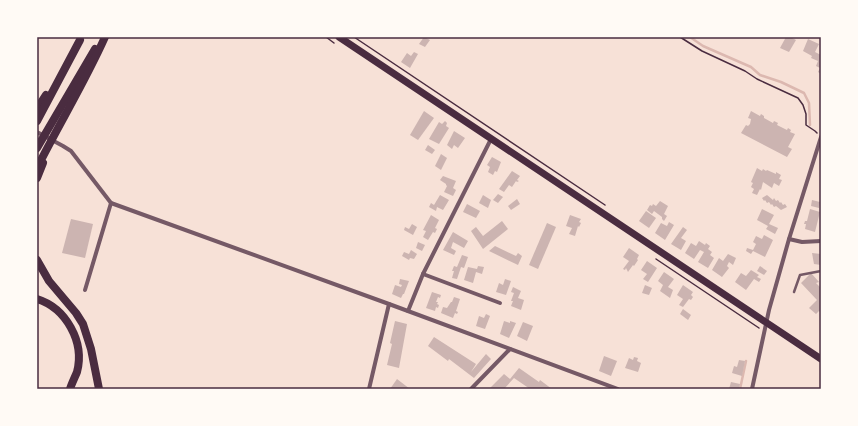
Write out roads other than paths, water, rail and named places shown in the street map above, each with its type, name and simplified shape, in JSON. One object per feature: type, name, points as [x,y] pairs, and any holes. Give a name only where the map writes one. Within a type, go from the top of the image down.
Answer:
[{"type":"highway","points":[[37,148],[52,130],[93,64],[104,37]]},
{"type":"highway","points":[[37,109],[81,39]]},
{"type":"highway","points":[[37,121],[81,39]]},
{"type":"highway","points":[[37,178],[52,130]]},
{"type":"highway","points":[[37,168],[44,156]]},
{"type":"highway","points":[[37,260],[49,281],[76,313],[83,324],[91,349],[99,389]]},
{"type":"highway","points":[[37,299],[55,307],[69,323],[76,339],[79,354],[77,371],[70,389]]},
{"type":"main road","points":[[339,37],[821,359]]},
{"type":"street","points":[[37,132],[71,151],[111,203],[618,389]]},
{"type":"street","points":[[752,389],[766,322],[789,239],[821,138]]},
{"type":"street","points":[[408,311],[423,274],[491,139]]},
{"type":"street","points":[[85,290],[111,203]]},
{"type":"street","points":[[789,239],[802,242],[821,241]]},
{"type":"street","points":[[423,274],[500,303]]},
{"type":"street","points":[[369,389],[389,304]]},
{"type":"street","points":[[471,389],[510,349]]},
{"type":"lane","points":[[794,292],[800,275],[821,270]]},
{"type":"waterway","points":[[690,37],[703,46],[751,67],[760,75],[781,82],[804,93],[809,103],[810,125]]},
{"type":"waterway","points":[[740,389],[746,361]]}]
